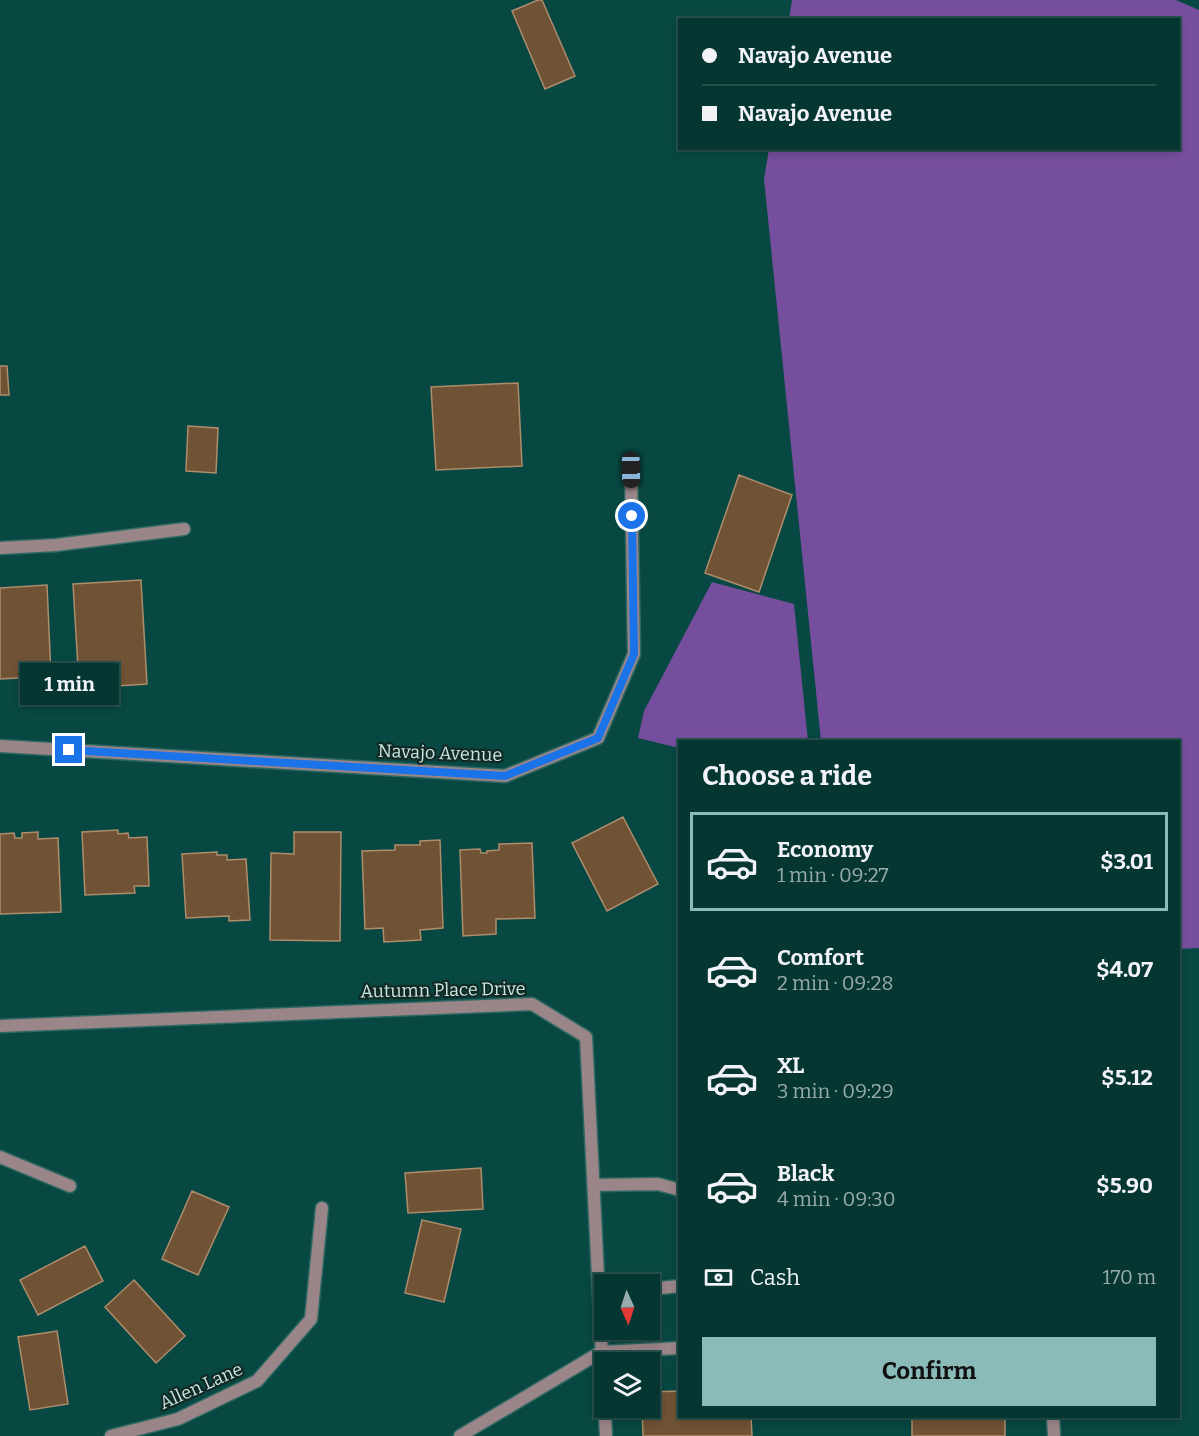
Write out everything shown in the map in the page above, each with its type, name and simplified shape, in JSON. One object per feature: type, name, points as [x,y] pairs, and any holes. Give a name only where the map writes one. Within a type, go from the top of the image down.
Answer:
[{"type":"street","name":"Navajo Avenue","points":[[0,746],[505,776],[598,738],[634,654],[631,470]]},
{"type":"street","points":[[0,548],[56,545],[184,529]]},
{"type":"street","name":"Autumn Place Drive","points":[[0,1026],[532,1004],[586,1037],[601,1274]]},
{"type":"street","points":[[0,1157],[70,1186]]},
{"type":"street","points":[[594,1185],[658,1184],[678,1189]]},
{"type":"street","name":"Allen Lane","points":[[111,1436],[177,1419],[257,1381],[311,1319],[322,1208]]},
{"type":"street","points":[[660,1288],[678,1286]]},
{"type":"street","name":"Autumn Place Drive","points":[[602,1340],[602,1352]]},
{"type":"street","points":[[602,1352],[678,1348]]},
{"type":"street","points":[[460,1436],[594,1357]]},
{"type":"street","name":"Autumn Place Drive","points":[[605,1418],[606,1436]]},
{"type":"street","points":[[1053,1418],[1054,1436]]},
{"type":"shaded area","points":[[792,0],[1176,0],[1199,10],[1199,948],[1180,949],[1180,740],[821,740],[764,179],[769,150],[1180,150],[1180,18],[789,18]]},
{"type":"shaded area","points":[[712,582],[794,604],[808,740],[678,740],[678,748],[638,738],[644,711]]},
{"type":"building","points":[[542,0],[575,76],[545,89],[512,11]]},
{"type":"building","points":[[0,366],[7,366],[9,395],[0,395]]},
{"type":"building","points":[[518,383],[522,466],[436,470],[431,387]]},
{"type":"building","points":[[188,426],[218,428],[216,473],[186,471]]},
{"type":"building","points":[[739,475],[792,495],[759,592],[705,573]]},
{"type":"building","points":[[141,580],[147,684],[102,687],[101,666],[78,668],[73,584]]},
{"type":"building","points":[[47,585],[51,676],[0,679],[0,588]]},
{"type":"building","points":[[623,817],[658,884],[607,911],[572,843]]},
{"type":"building","points":[[118,830],[118,834],[128,833],[129,838],[147,837],[149,886],[134,886],[135,893],[85,895],[82,832]]},
{"type":"building","points":[[38,832],[38,839],[58,838],[61,912],[0,914],[0,834],[14,833],[15,838],[22,838],[22,833]]},
{"type":"building","points":[[294,832],[341,832],[340,941],[270,940],[271,853],[294,854]]},
{"type":"building","points":[[440,840],[443,928],[420,930],[421,940],[384,942],[383,928],[365,929],[362,851],[395,850],[395,845],[420,845],[420,841]]},
{"type":"building","points":[[532,843],[535,918],[496,919],[496,934],[463,936],[460,850],[480,849],[481,853],[487,853],[487,851],[499,850],[499,844]]},
{"type":"building","points":[[217,852],[217,855],[227,855],[227,860],[246,859],[250,920],[229,921],[229,916],[186,918],[182,854]]},
{"type":"building","points":[[481,1168],[483,1209],[408,1213],[405,1173]]},
{"type":"building","points":[[192,1191],[229,1207],[198,1275],[162,1259]]},
{"type":"building","points":[[422,1220],[461,1229],[444,1302],[405,1293]]},
{"type":"building","points":[[85,1246],[103,1281],[38,1315],[20,1280]]},
{"type":"building","points":[[134,1280],[185,1336],[156,1363],[105,1307]]},
{"type":"building","points":[[57,1331],[68,1404],[30,1410],[18,1337]]},
{"type":"building","points":[[678,1391],[678,1418],[751,1418],[752,1436],[643,1436],[642,1418],[660,1418],[660,1392]]},
{"type":"building","points":[[912,1418],[1005,1418],[1005,1436],[912,1436]]},
{"type":"route","points":[[69,750],[505,776],[598,738],[634,654],[632,516]]}]
